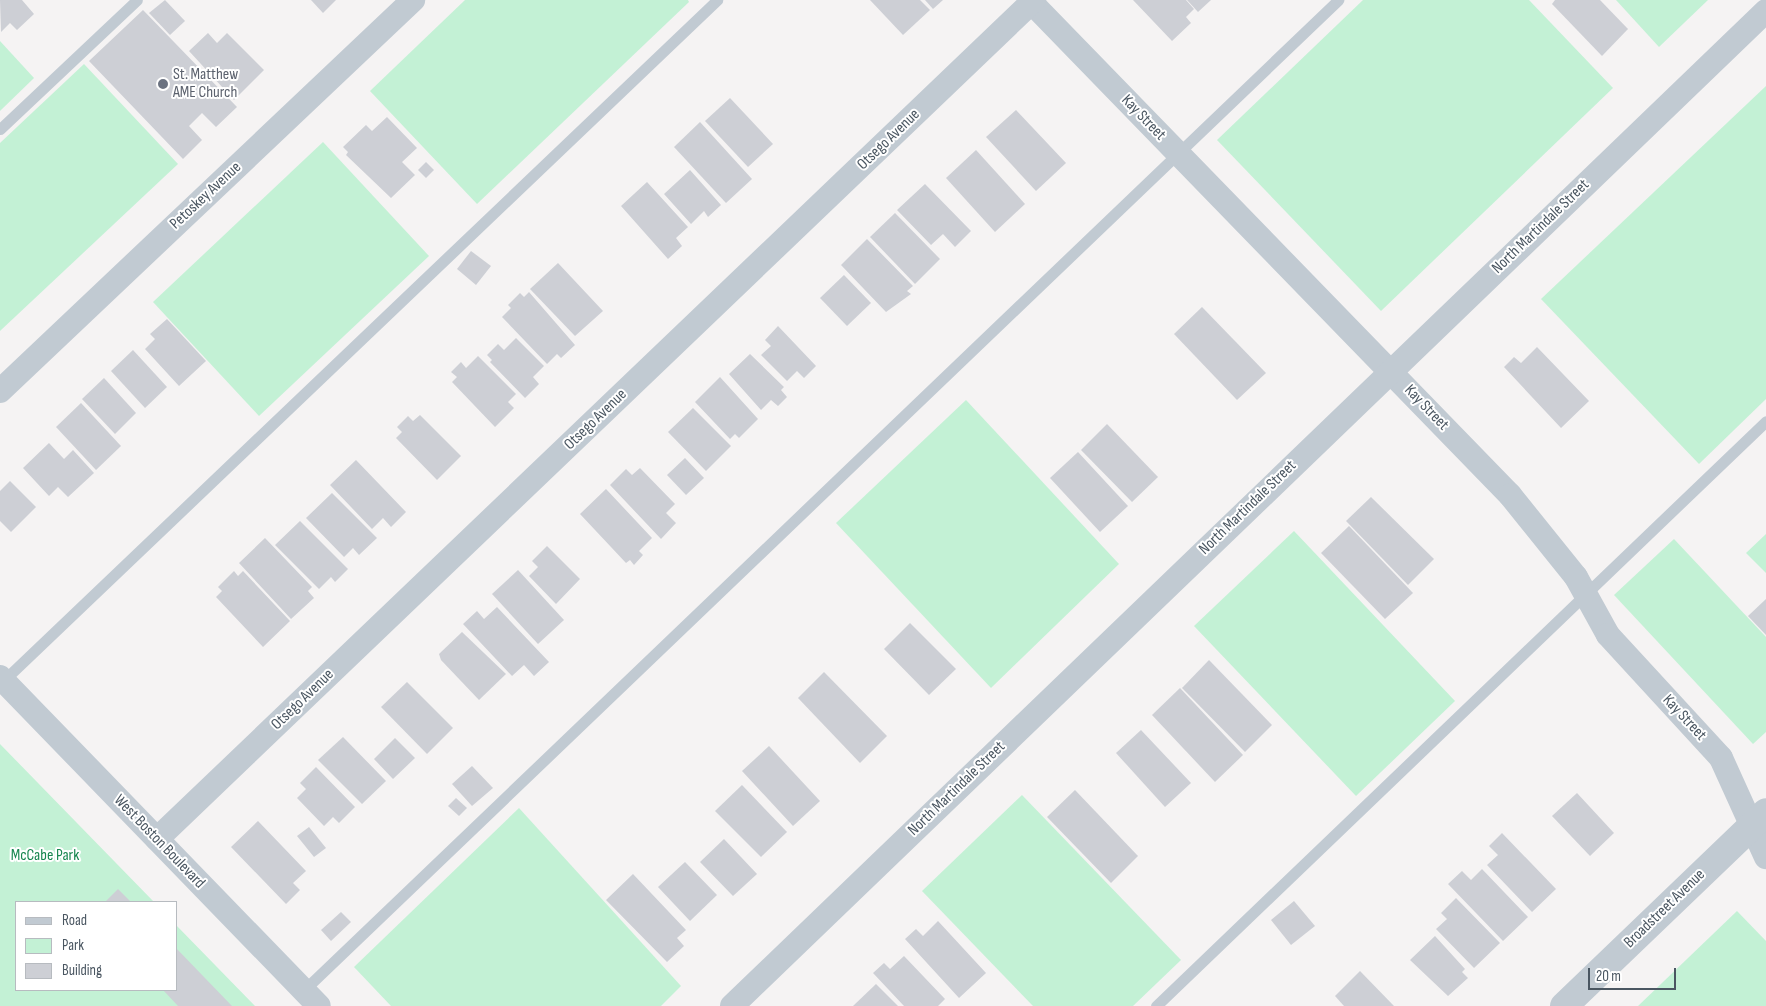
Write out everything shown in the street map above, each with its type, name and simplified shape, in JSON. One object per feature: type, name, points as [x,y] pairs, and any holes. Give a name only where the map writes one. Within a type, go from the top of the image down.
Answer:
[{"type":"street","name":"Petoskey Avenue","points":[[0,391],[412,0]]},
{"type":"street","name":"Kay Street","points":[[1032,1],[1176,152],[1510,495],[1576,577],[1608,635],[1721,758],[1758,820],[1766,857]]},
{"type":"street","name":"Otsego Avenue","points":[[157,839],[1032,1]]},
{"type":"street","name":"North Martindale Street","points":[[732,1006],[1766,11]]},
{"type":"street","name":"West Boston Boulevard","points":[[2,679],[311,998]]},
{"type":"street","name":"Broadstreet Avenue","points":[[1564,1006],[1758,820]]},
{"type":"lane","points":[[0,129],[137,0]]},
{"type":"lane","points":[[2,679],[717,0]]},
{"type":"lane","points":[[311,998],[1176,152],[1338,0]]},
{"type":"lane","points":[[1156,1006],[1766,421]]},
{"type":"green space","points":[[465,0],[688,0],[689,2],[477,204],[370,91]]},
{"type":"green space","points":[[1363,0],[1529,0],[1613,88],[1381,311],[1217,140]]},
{"type":"green space","points":[[1616,0],[1708,0],[1659,47]]},
{"type":"green space","points":[[0,41],[34,78],[0,111]]},
{"type":"green space","points":[[84,64],[178,164],[0,331],[0,143]]},
{"type":"green space","points":[[1766,86],[1766,399],[1699,464],[1541,299]]},
{"type":"green space","points":[[323,142],[429,256],[259,416],[153,302]]},
{"type":"green space","points":[[966,400],[1119,564],[991,688],[836,523]]},
{"type":"green space","points":[[1294,531],[1455,701],[1356,796],[1194,626]]},
{"type":"green space","points":[[1766,534],[1766,573],[1746,553]]},
{"type":"green space","points":[[1674,539],[1766,637],[1766,732],[1753,744],[1614,595]]},
{"type":"green space","name":"McCabe Park","points":[[0,744],[153,901],[15,901],[15,991],[178,991],[178,927],[255,1006],[0,1006]]},
{"type":"green space","points":[[1022,795],[1181,960],[1133,1006],[1033,1006],[922,891]]},
{"type":"green space","points":[[519,808],[681,986],[661,1006],[391,1006],[354,967]]},
{"type":"green space","points":[[1737,911],[1766,941],[1766,1006],[1638,1006]]},
{"type":"building","points":[[0,0],[22,0],[34,14],[17,30],[10,23],[1,32]]},
{"type":"building","points":[[165,0],[185,21],[170,35],[149,13]]},
{"type":"building","points":[[311,0],[336,0],[323,13]]},
{"type":"building","points":[[870,0],[920,0],[930,10],[903,35]]},
{"type":"building","points":[[925,0],[943,0],[933,9]]},
{"type":"building","points":[[1133,0],[1186,0],[1194,9],[1186,17],[1191,23],[1172,41]]},
{"type":"building","points":[[1187,0],[1211,0],[1198,12]]},
{"type":"building","points":[[1555,0],[1600,0],[1628,29],[1602,56],[1552,4]]},
{"type":"building","name":"St. Matthew AME Church","points":[[143,10],[237,107],[216,127],[202,113],[189,126],[202,140],[183,159],[89,61]]},
{"type":"building","points":[[208,33],[217,43],[227,33],[264,70],[234,100],[189,51]]},
{"type":"building","points":[[730,98],[773,144],[748,167],[705,121]]},
{"type":"building","points":[[1016,110],[1066,163],[1036,191],[986,137]]},
{"type":"building","points":[[387,117],[417,148],[402,162],[415,175],[391,198],[346,155],[348,152],[343,147],[366,125],[372,131]]},
{"type":"building","points":[[700,122],[752,179],[726,203],[674,147]]},
{"type":"building","points":[[976,150],[1025,204],[995,232],[946,178]]},
{"type":"building","points":[[426,162],[434,170],[426,178],[418,170]]},
{"type":"building","points":[[690,170],[721,205],[708,217],[704,211],[691,224],[664,194]]},
{"type":"building","points":[[647,182],[688,227],[676,238],[682,246],[668,259],[621,206]]},
{"type":"building","points":[[925,184],[971,231],[955,247],[943,234],[931,245],[897,210]]},
{"type":"building","points":[[895,213],[940,259],[915,284],[870,237]]},
{"type":"building","points":[[867,239],[913,286],[907,291],[911,294],[886,312],[841,265]]},
{"type":"building","points":[[471,251],[491,266],[476,285],[457,269]]},
{"type":"building","points":[[558,263],[603,311],[575,336],[530,289]]},
{"type":"building","points":[[844,275],[871,303],[847,326],[820,298]]},
{"type":"building","points":[[529,292],[575,345],[561,358],[557,354],[547,364],[502,317],[511,308],[508,305],[520,293],[524,297]]},
{"type":"building","points":[[1202,307],[1266,373],[1237,400],[1174,334]]},
{"type":"building","points":[[167,319],[206,361],[179,386],[145,349],[155,339],[150,334]]},
{"type":"building","points":[[778,326],[816,366],[804,378],[797,371],[787,381],[761,355],[771,346],[765,340]]},
{"type":"building","points":[[516,338],[544,366],[533,377],[539,384],[525,398],[490,362],[492,360],[487,355],[498,344],[504,350]]},
{"type":"building","points":[[1537,347],[1589,401],[1561,428],[1504,367],[1514,357],[1521,363]]},
{"type":"building","points":[[133,350],[167,387],[145,408],[111,371]]},
{"type":"building","points":[[750,354],[784,387],[781,390],[787,397],[778,406],[771,400],[761,410],[729,374]]},
{"type":"building","points":[[478,356],[516,394],[508,402],[514,408],[495,427],[452,382],[457,377],[451,372],[461,362],[466,368]]},
{"type":"building","points":[[720,377],[758,419],[739,438],[735,434],[730,439],[695,402]]},
{"type":"building","points":[[104,378],[136,413],[115,434],[82,399]]},
{"type":"building","points":[[81,403],[121,446],[96,470],[56,427]]},
{"type":"building","points":[[693,408],[731,446],[706,471],[668,432]]},
{"type":"building","points":[[420,415],[461,456],[437,480],[396,438],[402,432],[397,427],[408,416],[413,421]]},
{"type":"building","points":[[1107,424],[1158,477],[1132,502],[1081,450]]},
{"type":"building","points":[[49,443],[64,459],[73,450],[94,473],[68,497],[58,487],[49,496],[23,468]]},
{"type":"building","points":[[1078,452],[1128,506],[1100,532],[1050,478]]},
{"type":"building","points":[[685,458],[704,478],[686,495],[667,475]]},
{"type":"building","points":[[356,460],[406,512],[391,527],[383,518],[372,529],[330,485]]},
{"type":"building","points":[[640,468],[675,504],[666,513],[676,523],[661,539],[610,485],[626,469],[632,475]]},
{"type":"building","points":[[10,481],[36,507],[11,532],[0,521],[0,491]]},
{"type":"building","points":[[606,489],[652,538],[639,551],[643,555],[634,565],[630,560],[626,563],[580,514]]},
{"type":"building","points":[[332,493],[377,538],[359,555],[353,548],[344,557],[306,518]]},
{"type":"building","points":[[1371,497],[1434,559],[1408,585],[1346,521]]},
{"type":"building","points":[[300,521],[348,569],[335,582],[331,577],[319,589],[275,545]]},
{"type":"building","points":[[1349,526],[1413,593],[1385,619],[1321,553]]},
{"type":"building","points":[[265,538],[312,587],[308,591],[314,598],[291,619],[239,563]]},
{"type":"building","points":[[547,546],[580,579],[556,604],[529,576],[538,567],[532,561]]},
{"type":"building","points":[[518,570],[564,620],[538,644],[492,594]]},
{"type":"building","points":[[234,571],[238,576],[243,571],[290,621],[263,647],[216,597],[222,591],[218,587]]},
{"type":"building","points":[[1766,599],[1766,635],[1748,616]]},
{"type":"building","points":[[497,607],[549,662],[534,676],[524,665],[512,676],[463,624],[477,611],[484,619]]},
{"type":"building","points":[[910,623],[956,669],[929,695],[884,649]]},
{"type":"building","points":[[462,632],[506,674],[479,700],[441,660],[439,654]]},
{"type":"building","points":[[1209,660],[1272,725],[1245,752],[1182,688]]},
{"type":"building","points":[[824,672],[887,736],[860,763],[798,698]]},
{"type":"building","points":[[407,682],[453,728],[427,754],[381,707]]},
{"type":"building","points":[[1180,688],[1243,755],[1215,782],[1152,715]]},
{"type":"building","points":[[1141,730],[1191,783],[1165,807],[1116,753]]},
{"type":"building","points":[[343,737],[386,781],[362,804],[318,760]]},
{"type":"building","points":[[395,738],[415,758],[393,779],[374,759]]},
{"type":"building","points":[[769,746],[820,801],[793,826],[742,771]]},
{"type":"building","points":[[472,766],[493,788],[472,806],[452,784]]},
{"type":"building","points":[[316,767],[355,807],[339,823],[333,817],[324,826],[297,798],[306,789],[300,783]]},
{"type":"building","points":[[742,785],[787,832],[761,857],[715,811]]},
{"type":"building","points":[[1075,790],[1138,856],[1111,883],[1047,817]]},
{"type":"building","points":[[1577,793],[1614,833],[1590,856],[1552,816]]},
{"type":"building","points":[[456,798],[467,808],[459,816],[448,806]]},
{"type":"building","points":[[258,821],[306,871],[293,883],[300,890],[286,904],[231,847]]},
{"type":"building","points":[[309,827],[326,848],[314,857],[297,836]]},
{"type":"building","points":[[1502,833],[1556,889],[1532,912],[1487,865],[1498,855],[1489,846]]},
{"type":"building","points":[[724,839],[757,874],[733,896],[700,862]]},
{"type":"building","points":[[685,862],[717,895],[690,921],[658,887]]},
{"type":"building","points":[[1482,869],[1528,917],[1503,941],[1448,884],[1462,871],[1471,880]]},
{"type":"building","points":[[633,874],[686,930],[677,938],[684,946],[667,962],[606,900]]},
{"type":"building","points":[[118,889],[130,901],[106,901]]},
{"type":"building","points":[[1456,898],[1500,943],[1474,968],[1436,929],[1447,919],[1441,913]]},
{"type":"building","points":[[1294,901],[1315,926],[1291,945],[1271,920]]},
{"type":"building","points":[[341,912],[351,922],[331,941],[321,930]]},
{"type":"building","points":[[938,921],[986,973],[959,998],[905,939],[916,929],[923,936]]},
{"type":"building","points":[[1435,936],[1465,969],[1462,972],[1468,978],[1448,996],[1410,960]]},
{"type":"building","points":[[178,950],[232,1006],[178,1006],[164,991],[178,991]]},
{"type":"building","points":[[904,956],[945,999],[938,1006],[904,1006],[873,973],[884,963],[890,969]]},
{"type":"building","points":[[1360,971],[1394,1006],[1344,1006],[1335,996]]},
{"type":"building","points":[[876,984],[898,1006],[853,1006]]},
{"type":"place","name":"St. Matthew AME Church","points":[[163,84]]}]
